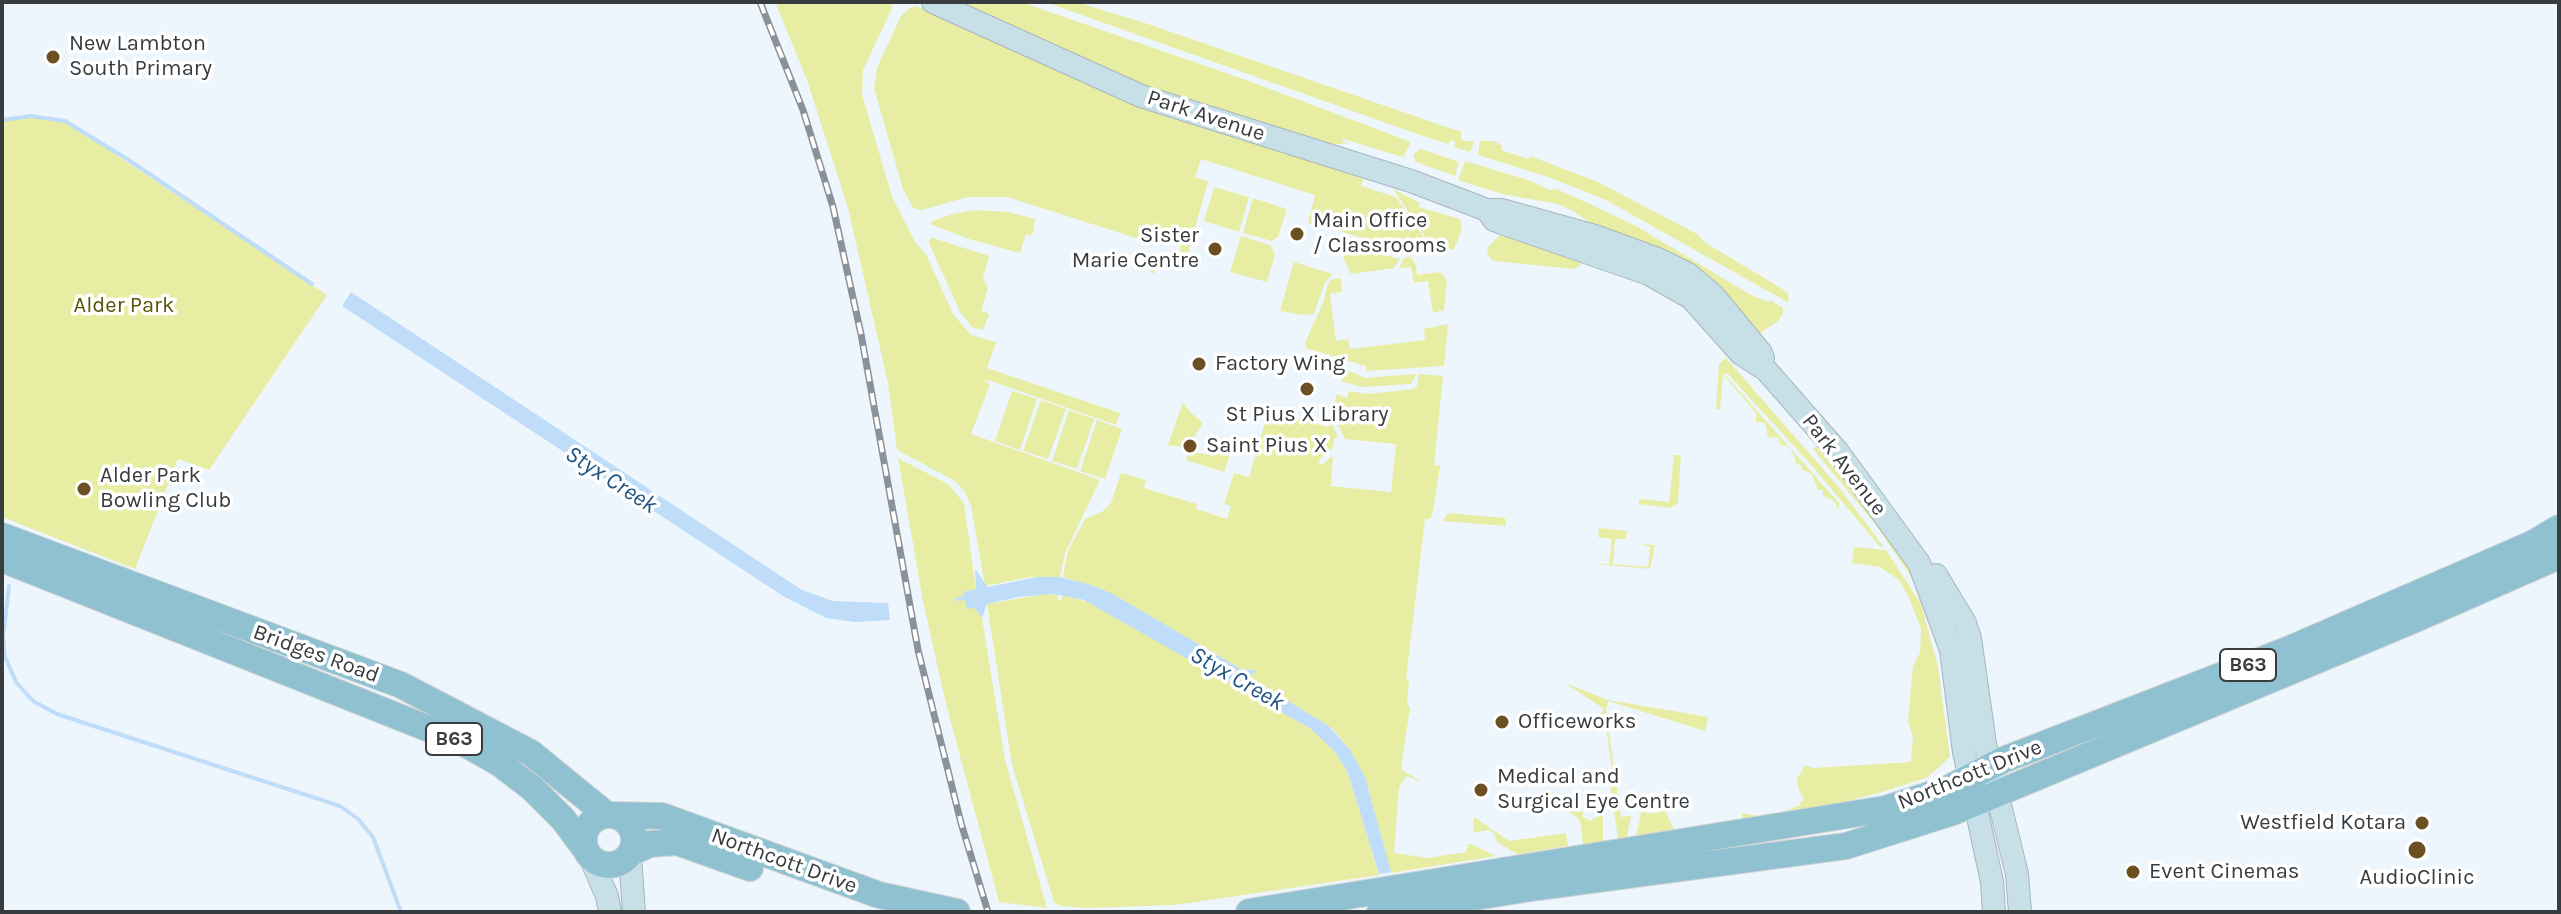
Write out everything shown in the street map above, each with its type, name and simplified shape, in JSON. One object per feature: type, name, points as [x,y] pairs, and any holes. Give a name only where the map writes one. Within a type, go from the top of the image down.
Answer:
[{"type":"main road","name":"Park Avenue","points":[[933,2],[1141,96],[1411,181],[1487,210],[1502,210],[1595,236],[1658,259],[1688,274],[1716,298],[1761,353],[1766,370],[1838,452],[1919,563],[1951,650],[1983,785],[2017,874],[2020,912]]},
{"type":"main road","name":"Northcott Drive","points":[[1380,912],[1538,887],[1846,846],[1914,825],[1983,785],[2534,543],[2559,528]]},
{"type":"main road","name":"Bridges Road","points":[[2,536],[401,685],[531,753],[609,815]]},
{"type":"main road","name":"Northcott Drive","points":[[1249,912],[1885,809],[1947,789],[1983,785],[2397,627],[2559,556]]},
{"type":"main road","name":"Bridges Road","points":[[2,559],[462,742],[499,763],[533,789],[563,819],[588,854]]},
{"type":"main road","name":"Park Avenue","points":[[1983,785],[1994,912]]},
{"type":"main road","name":"Northcott Drive","points":[[609,815],[662,816],[879,895],[957,912]]},
{"type":"main road","points":[[609,815],[596,819],[587,828],[584,841],[607,896],[610,912]]},
{"type":"main road","name":"B63","points":[[609,815],[625,820],[631,827],[635,839],[631,854]]},
{"type":"main road","name":"Northcott Drive","points":[[631,854],[662,842],[687,844],[874,912]]},
{"type":"main road","points":[[588,854],[598,863],[610,866],[623,862],[631,854]]},
{"type":"main road","points":[[631,854],[634,912]]},
{"type":"green space","points":[[775,2],[892,2],[891,13],[887,12],[889,15],[863,70],[862,94],[892,197],[915,242],[926,254],[953,314],[971,335],[996,342],[987,368],[1120,413],[1116,425],[983,380],[990,384],[971,434],[1100,480],[1065,553],[1060,577],[1031,577],[985,586],[971,506],[965,492],[955,481],[897,450],[888,383],[848,208],[807,80]]},
{"type":"green space","points":[[954,2],[1021,2],[1246,80],[1411,142],[1403,157],[1343,139],[1348,143],[1330,145],[1162,94]]},
{"type":"green space","points":[[1045,2],[1076,2],[1145,23],[1461,132],[1461,140],[1474,142],[1470,152],[1454,147],[1455,142],[1451,140],[1448,144],[1420,135]]},
{"type":"green space","points":[[916,6],[1363,179],[1361,186],[1396,197],[1424,238],[1413,240],[1409,252],[1396,253],[1393,247],[1326,227],[1326,224],[1308,223],[1315,195],[1201,159],[1195,177],[1208,181],[1187,257],[1170,270],[1156,268],[1154,274],[1149,270],[1152,259],[1169,262],[1181,250],[1178,237],[1169,230],[1136,238],[1007,197],[968,197],[922,210],[913,208],[903,189],[874,88],[877,68],[901,16]]},
{"type":"green space","name":"Alder Park","points":[[31,116],[65,121],[327,295],[209,470],[178,459],[135,569],[2,517],[2,120]]},
{"type":"green space","points":[[1480,141],[1493,141],[1502,145],[1501,150],[1528,159],[1530,156],[1598,182],[1697,234],[1706,243],[1788,293],[1789,303],[1606,200],[1551,178],[1478,155]]},
{"type":"green space","points":[[1421,149],[1459,162],[1455,176],[1416,162],[1413,154]]},
{"type":"green space","points":[[1465,161],[1550,190],[1556,189],[1590,204],[1636,226],[1749,294],[1770,303],[1770,300],[1783,308],[1783,313],[1778,321],[1756,336],[1573,211],[1558,204],[1502,194],[1458,180]]},
{"type":"green space","points":[[1214,187],[1249,197],[1239,232],[1204,221]]},
{"type":"green space","points":[[1393,189],[1420,203],[1419,207],[1460,219],[1462,229],[1454,249],[1443,251],[1433,237],[1426,238]]},
{"type":"green space","points":[[1253,198],[1287,209],[1278,237],[1272,241],[1243,233]]},
{"type":"green space","points":[[975,210],[1009,212],[1035,219],[1033,233],[1030,236],[1026,234],[1020,253],[930,224],[953,214]]},
{"type":"green space","points":[[1506,233],[1580,261],[1580,266],[1574,269],[1493,261],[1487,253],[1488,247]]},
{"type":"green space","points":[[1241,236],[1270,245],[1275,254],[1267,282],[1230,272]]},
{"type":"green space","points":[[933,238],[989,256],[983,278],[988,288],[981,311],[989,314],[983,330],[972,327],[960,312],[929,243]]},
{"type":"green space","points":[[1347,244],[1400,259],[1394,268],[1351,274],[1343,257]]},
{"type":"green space","points":[[1411,257],[1417,275],[1440,272],[1447,280],[1444,310],[1433,313],[1428,281],[1414,283],[1411,267],[1399,268],[1404,258]]},
{"type":"green space","points":[[1294,262],[1333,274],[1325,282],[1314,314],[1280,311]]},
{"type":"green space","points":[[1341,278],[1342,292],[1330,294],[1336,341],[1348,339],[1350,349],[1425,340],[1424,329],[1448,324],[1444,366],[1366,371],[1366,366],[1306,348],[1305,343],[1330,280]]},
{"type":"green space","points":[[1726,358],[1837,485],[1884,547],[1880,547],[1812,466],[1727,373],[1723,375],[1720,409],[1716,409],[1719,364]]},
{"type":"green space","points":[[1345,369],[1365,378],[1415,374],[1415,377],[1411,384],[1361,387],[1341,381]]},
{"type":"green space","points":[[1419,374],[1443,376],[1434,465],[1440,466],[1432,515],[1430,519],[1425,519],[1406,679],[1409,680],[1407,705],[1410,707],[1401,769],[1423,783],[1407,776],[1399,787],[1394,853],[1428,858],[1466,852],[1468,844],[1471,844],[1496,856],[1391,873],[1365,777],[1350,750],[1333,729],[1246,675],[1254,670],[1241,669],[1102,589],[1063,577],[1068,551],[1085,519],[1103,511],[1111,503],[1121,473],[1146,480],[1144,488],[1197,504],[1196,509],[1227,519],[1231,506],[1224,504],[1234,473],[1249,477],[1269,409],[1327,427],[1333,425],[1338,438],[1334,438],[1333,448],[1318,461],[1321,465],[1333,456],[1331,486],[1391,492],[1396,444],[1345,439],[1332,413],[1337,394],[1347,398],[1349,391],[1368,394],[1413,389],[1417,386]]},
{"type":"green space","points":[[1726,376],[1839,503],[1839,510],[1833,500],[1823,496],[1823,490],[1818,490],[1811,473],[1796,464],[1789,447],[1780,444],[1779,438],[1768,437],[1765,423],[1756,422],[1756,413],[1724,379]]},
{"type":"green space","points":[[1012,391],[1037,399],[1020,450],[995,441]]},
{"type":"green space","points":[[1041,400],[1066,409],[1048,459],[1023,451]]},
{"type":"green space","points":[[1183,402],[1203,423],[1187,448],[1168,445]]},
{"type":"green space","points":[[1069,410],[1094,419],[1077,469],[1052,461]]},
{"type":"green space","points":[[1097,420],[1122,429],[1105,479],[1080,471]]},
{"type":"green space","points":[[1234,444],[1224,472],[1186,460],[1188,452],[1212,455]]},
{"type":"green space","points":[[1816,446],[1885,530],[1927,595],[1940,628],[1945,653],[1957,749],[1954,749],[1950,731],[1941,653],[1923,594],[1875,524],[1813,449]]},
{"type":"green space","points":[[1674,455],[1681,455],[1678,503],[1671,508],[1639,504],[1639,499],[1669,502]]},
{"type":"green space","points":[[898,458],[948,484],[964,503],[976,589],[964,592],[967,608],[975,607],[982,618],[1005,760],[1047,908],[999,902],[945,700],[923,601]]},
{"type":"green space","points":[[1448,513],[1505,518],[1506,526],[1443,521]]},
{"type":"green space","points":[[1599,528],[1627,531],[1626,539],[1615,539],[1613,564],[1648,567],[1650,547],[1640,544],[1655,545],[1650,569],[1596,564],[1609,564],[1612,539],[1598,537]]},
{"type":"green space","points":[[1854,547],[1886,550],[1921,604],[1938,667],[1950,757],[1928,777],[1886,791],[1836,804],[1743,819],[1741,813],[1758,816],[1801,805],[1800,802],[1804,800],[1797,779],[1805,765],[1813,768],[1911,762],[1913,738],[1908,721],[1913,666],[1920,653],[1921,629],[1899,580],[1880,567],[1852,563]]},
{"type":"green space","points":[[1045,594],[1058,595],[1058,600],[1062,595],[1092,603],[1311,729],[1333,749],[1348,773],[1379,875],[1175,905],[1089,908],[1060,906],[1054,902],[1012,765],[987,604]]},
{"type":"green space","points":[[1565,683],[1608,700],[1708,717],[1705,731],[1608,701],[1606,710],[1621,817],[1631,816],[1627,837],[1618,839],[1608,770],[1612,769],[1605,720],[1601,720],[1600,715],[1604,709]]},
{"type":"green space","points":[[1546,788],[1584,813],[1582,816],[1590,821],[1603,813],[1603,841],[1583,844],[1580,820],[1543,792]]},
{"type":"green space","points":[[1660,807],[1663,807],[1674,829],[1636,836],[1642,810],[1646,814],[1660,812]]},
{"type":"green space","points":[[1474,817],[1509,841],[1566,833],[1568,846],[1517,854],[1497,842],[1494,833],[1488,830],[1473,833]]},
{"type":"water","points":[[351,292],[802,590],[833,601],[888,603],[890,620],[855,622],[826,618],[783,596],[342,306]]},
{"type":"water","points":[[975,569],[988,587],[1037,577],[1060,577],[1091,585],[1111,593],[1241,669],[1255,670],[1256,673],[1247,676],[1329,726],[1350,750],[1365,777],[1391,872],[1379,874],[1348,773],[1335,752],[1311,729],[1084,600],[1054,594],[1018,597],[987,604],[982,618],[975,608],[967,609],[963,592],[976,589]]},
{"type":"waterway","name":"Styx Creek","points":[[2,120],[31,116],[65,121],[127,159],[312,284]]},
{"type":"waterway","points":[[9,586],[3,638],[5,657],[16,682],[33,701],[57,714],[340,806],[358,819],[373,837],[401,912]]},
{"type":"waterway","name":"Styx Creek","points":[[958,599],[969,597]]},
{"type":"railway","points":[[760,2],[803,110],[833,207],[861,334],[918,650],[961,823],[988,912]]},
{"type":"place","name":"New Lambton South Primary","points":[[53,57]]},
{"type":"place","name":"Main Office / Classrooms","points":[[1297,234]]},
{"type":"place","name":"Sister Marie Centre","points":[[1215,249]]},
{"type":"place","name":"Factory Wing","points":[[1199,364]]},
{"type":"place","name":"St Pius X Library","points":[[1307,389]]},
{"type":"place","name":"Saint Pius X","points":[[1190,446]]},
{"type":"place","name":"Alder Park Bowling Club","points":[[84,489]]},
{"type":"place","name":"Officeworks","points":[[1502,722]]},
{"type":"place","name":"Medical and Surgical Eye Centre","points":[[1481,790]]},
{"type":"place","name":"Westfield Kotara","points":[[2422,823]]},
{"type":"place","name":"AudioClinic","points":[[2417,850]]},
{"type":"place","name":"Event Cinemas","points":[[2133,872]]}]
